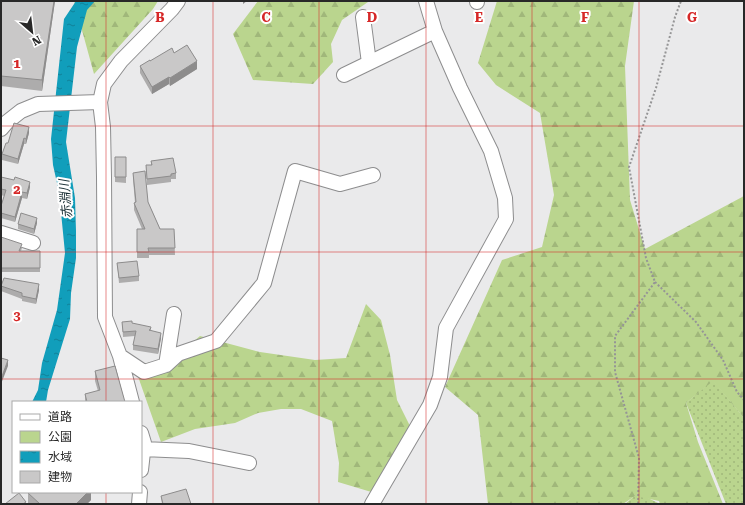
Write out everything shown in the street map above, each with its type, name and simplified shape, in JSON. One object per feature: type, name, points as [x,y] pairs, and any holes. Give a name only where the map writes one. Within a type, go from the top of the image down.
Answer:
[{"type":"street","points":[[132,401],[120,356],[105,317],[103,127],[100,102],[104,84],[121,61],[178,1]]},
{"type":"street","points":[[372,504],[430,405],[440,377],[446,328],[506,219],[505,198],[491,152],[435,32],[426,1]]},
{"type":"street","points":[[363,17],[369,63]]},
{"type":"street","points":[[344,75],[435,32]]},
{"type":"street","points":[[1,129],[6,122],[21,111],[38,104],[100,102]]},
{"type":"street","points":[[120,356],[144,372],[166,365],[178,354],[216,341],[264,283],[295,171],[340,184],[373,175]]},
{"type":"street","points":[[1,232],[33,243]]},
{"type":"street","points":[[166,365],[174,314]]},
{"type":"street","points":[[142,436],[144,443],[142,460]]},
{"type":"street","points":[[143,449],[189,451],[249,463]]},
{"type":"street","points":[[139,504],[140,493]]},
{"type":"path","points":[[681,1],[675,17],[656,88],[630,167],[646,258],[655,282],[696,322],[723,360],[737,392],[744,400]]},
{"type":"path","points":[[638,504],[639,458],[615,372],[615,336],[655,282]]},
{"type":"green space","points":[[74,1],[158,1],[153,9],[94,74]]},
{"type":"green space","points":[[258,1],[407,1],[368,2],[342,20],[331,44],[333,62],[313,84],[253,80],[233,34]]},
{"type":"green space","points":[[497,1],[634,1],[625,66],[630,200],[645,249],[744,196],[744,418],[713,381],[686,403],[698,442],[723,504],[660,504],[659,501],[635,496],[623,504],[488,504],[478,415],[445,387],[502,260],[542,247],[554,195],[540,113],[496,85],[478,63]]},
{"type":"green space","points":[[366,304],[381,320],[390,355],[397,400],[411,428],[378,494],[338,482],[339,463],[332,421],[301,409],[281,409],[258,413],[235,423],[195,429],[161,442],[134,365],[173,359],[200,336],[260,352],[315,360],[346,358]]},
{"type":"green space","points":[[713,380],[744,418],[744,504],[726,504],[686,403]]},
{"type":"green space","points":[[638,493],[660,504],[625,504]]},
{"type":"water","name":"赤淵川","points":[[76,1],[95,1],[87,10],[77,47],[66,142],[75,198],[76,231],[76,258],[71,293],[70,319],[48,390],[46,401],[32,401],[38,390],[42,363],[57,310],[65,253],[59,192],[53,165],[51,139],[64,19]]},
{"type":"building","points":[[1,1],[54,1],[42,80],[1,76]]},
{"type":"building","points":[[187,45],[197,61],[170,78],[169,77],[152,87],[140,66],[172,48],[174,53]]},
{"type":"building","points":[[14,123],[29,127],[18,159],[2,154],[6,143],[8,143]]},
{"type":"building","points":[[115,157],[126,157],[126,177],[115,177]]},
{"type":"building","points":[[173,158],[176,173],[171,174],[171,176],[147,179],[146,165],[152,165],[151,161]]},
{"type":"building","points":[[145,171],[148,202],[160,229],[174,229],[175,248],[148,248],[149,252],[137,252],[137,229],[145,229],[134,203],[136,202],[133,173]]},
{"type":"building","points":[[1,177],[14,180],[15,177],[30,182],[27,193],[22,192],[15,217],[1,213],[1,206],[6,190],[1,189]]},
{"type":"building","points":[[21,213],[37,218],[34,229],[18,224]]},
{"type":"building","points":[[1,237],[22,244],[19,251],[40,251],[40,268],[1,268]]},
{"type":"building","points":[[137,261],[139,276],[119,278],[117,263]]},
{"type":"building","points":[[4,278],[39,284],[36,299],[22,296],[22,293],[1,286]]},
{"type":"building","points":[[132,321],[132,323],[151,327],[149,330],[161,333],[158,349],[133,345],[136,331],[123,332],[122,322]]},
{"type":"building","points":[[1,358],[8,360],[1,379]]},
{"type":"building","points":[[115,366],[125,401],[87,401],[85,394],[100,390],[95,371]]},
{"type":"building","points":[[186,489],[191,504],[163,504],[161,496]]},
{"type":"building","points":[[19,493],[26,502],[23,504],[5,504]]},
{"type":"building","points":[[28,493],[87,493],[76,504],[40,504]]}]
